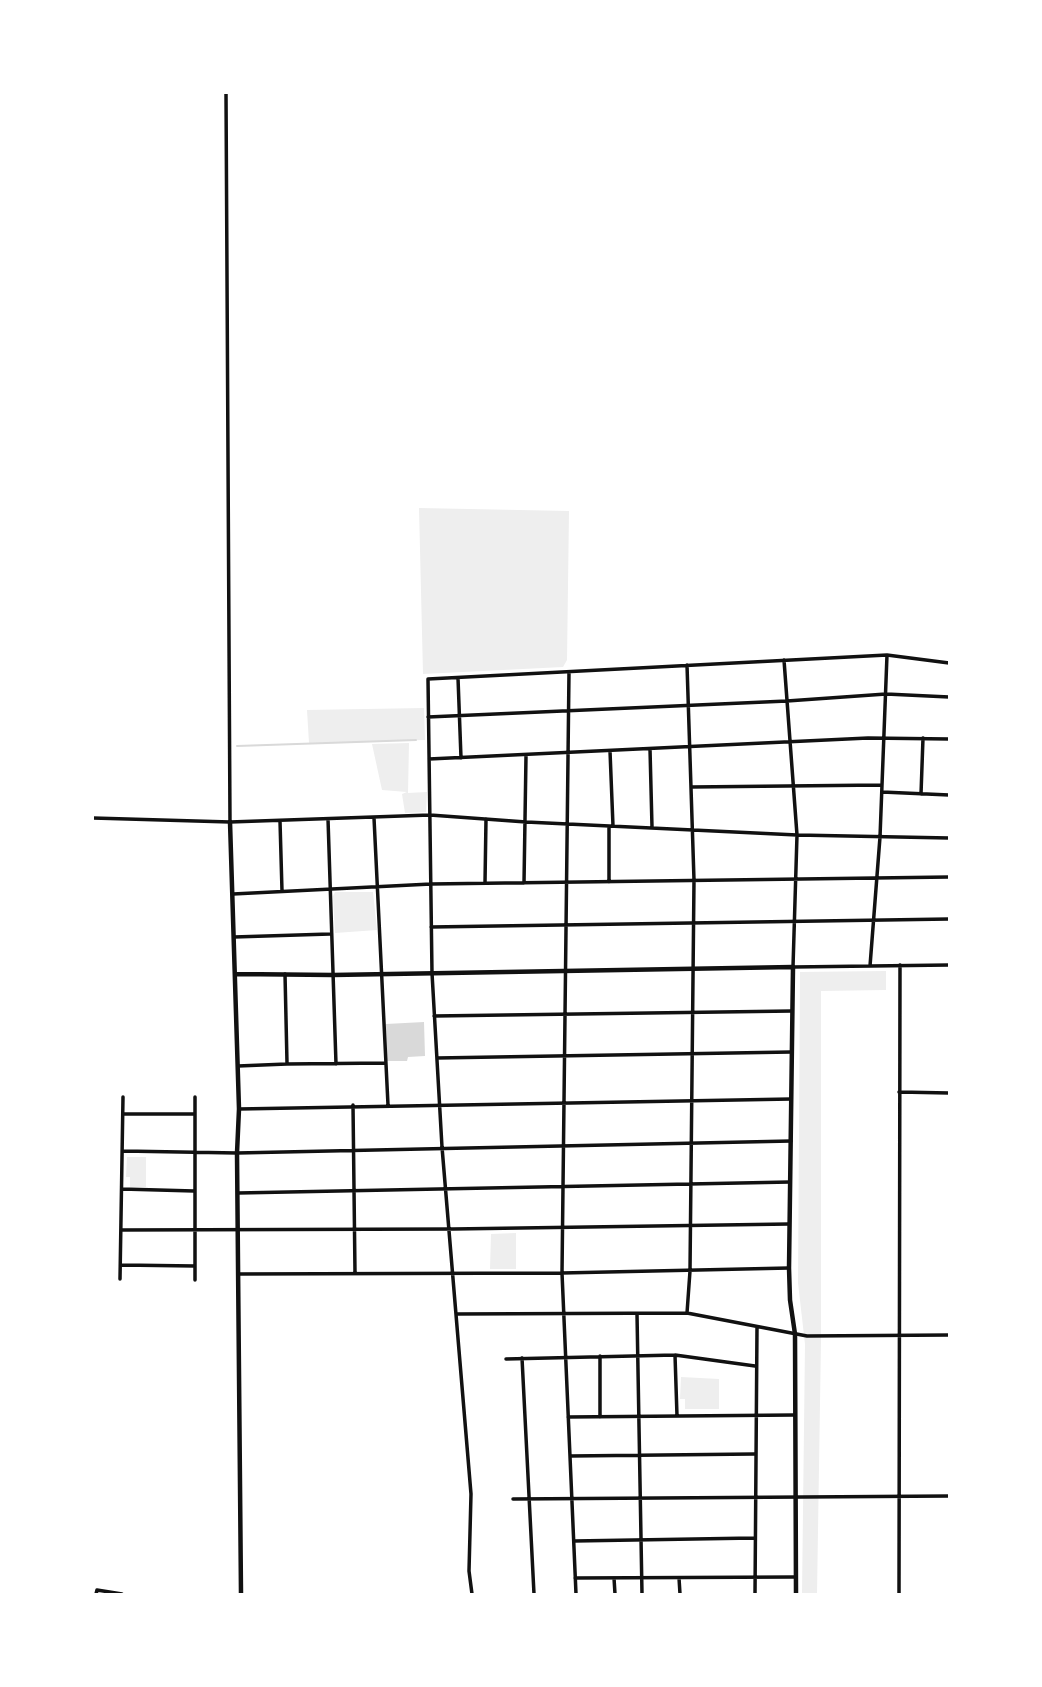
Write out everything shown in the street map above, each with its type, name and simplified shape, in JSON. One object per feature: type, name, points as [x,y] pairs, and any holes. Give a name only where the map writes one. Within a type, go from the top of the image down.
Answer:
[{"type":"street","points":[[226,93],[230,822],[239,1109],[237,1153],[241,1594]]},
{"type":"street","points":[[870,966],[880,837],[887,655]]},
{"type":"street","points":[[472,1594],[469,1571],[471,1494],[445,1189],[434,1016],[428,680],[887,655],[949,663]]},
{"type":"street","points":[[784,660],[797,835],[789,1223],[790,1300],[795,1334],[796,1594]]},
{"type":"street","points":[[687,665],[694,880],[690,1271],[687,1313]]},
{"type":"street","points":[[569,672],[562,1273],[576,1594]]},
{"type":"street","points":[[458,678],[461,758]]},
{"type":"street","points":[[428,717],[886,694],[949,697]]},
{"type":"street","points":[[429,759],[884,738],[949,739]]},
{"type":"street","points":[[921,794],[923,738]]},
{"type":"street","points":[[650,749],[652,828]]},
{"type":"street","points":[[609,882],[610,751]]},
{"type":"street","points":[[524,883],[526,755]]},
{"type":"street","points":[[691,787],[882,785]]},
{"type":"street","points":[[882,792],[949,795]]},
{"type":"street","points":[[93,818],[230,822],[430,815],[797,835],[949,838]]},
{"type":"street","points":[[374,818],[388,1105]]},
{"type":"street","points":[[485,819],[485,884]]},
{"type":"street","points":[[328,820],[336,1064]]},
{"type":"street","points":[[280,821],[282,891]]},
{"type":"street","points":[[233,894],[431,884],[949,877]]},
{"type":"street","points":[[431,927],[949,919]]},
{"type":"street","points":[[234,937],[331,933]]},
{"type":"street","points":[[899,1594],[900,965]]},
{"type":"street","points":[[236,974],[333,975],[949,965]]},
{"type":"street","points":[[285,974],[287,1063]]},
{"type":"street","points":[[434,1016],[792,1012]]},
{"type":"street","points":[[437,1058],[791,1052]]},
{"type":"street","points":[[238,1066],[386,1063]]},
{"type":"street","points":[[899,1092],[949,1093]]},
{"type":"street","points":[[120,1279],[123,1097]]},
{"type":"street","points":[[195,1097],[195,1280]]},
{"type":"street","points":[[239,1109],[563,1101],[791,1099]]},
{"type":"street","points":[[353,1105],[355,1273]]},
{"type":"street","points":[[124,1114],[194,1114]]},
{"type":"street","points":[[123,1151],[237,1153],[791,1141]]},
{"type":"street","points":[[238,1194],[790,1182]]},
{"type":"street","points":[[122,1189],[194,1191]]},
{"type":"street","points":[[121,1230],[562,1228],[789,1223]]},
{"type":"street","points":[[121,1265],[195,1266]]},
{"type":"street","points":[[239,1274],[562,1273],[789,1268]]},
{"type":"street","points":[[455,1314],[687,1313],[795,1334],[949,1335]]},
{"type":"street","points":[[637,1314],[642,1594]]},
{"type":"street","points":[[755,1594],[757,1327]]},
{"type":"street","points":[[506,1359],[676,1355],[755,1366]]},
{"type":"street","points":[[676,1355],[677,1416]]},
{"type":"street","points":[[600,1356],[600,1417]]},
{"type":"street","points":[[522,1358],[534,1594]]},
{"type":"street","points":[[568,1418],[794,1415]]},
{"type":"street","points":[[570,1456],[754,1454]]},
{"type":"street","points":[[513,1499],[949,1496]]},
{"type":"street","points":[[574,1541],[755,1538]]},
{"type":"street","points":[[575,1578],[794,1577]]},
{"type":"street","points":[[614,1578],[615,1594]]},
{"type":"street","points":[[679,1578],[680,1594]]},
{"type":"street","points":[[96,1594],[97,1590],[122,1594]]},
{"type":"shaded area","points":[[419,508],[569,511],[567,660],[563,667],[423,674]]},
{"type":"shaded area","points":[[424,708],[425,740],[309,743],[307,710]]},
{"type":"shaded area","points":[[409,743],[408,793],[427,792],[426,812],[405,813],[402,794],[407,792],[382,790],[372,744]]},
{"type":"shaded area","points":[[335,892],[373,892],[377,930],[335,933]]},
{"type":"shaded area","points":[[886,971],[886,990],[821,991],[821,1340],[817,1594],[802,1594],[805,1344],[798,1283],[800,972]]},
{"type":"shaded area","points":[[424,1022],[425,1056],[408,1057],[407,1061],[387,1061],[386,1024]]},
{"type":"shaded area","points":[[127,1157],[146,1157],[146,1187],[130,1187],[130,1177],[126,1177]]},
{"type":"shaded area","points":[[516,1233],[516,1269],[490,1269],[491,1234]]},
{"type":"shaded area","points":[[681,1377],[719,1379],[719,1409],[685,1409],[685,1399],[680,1399]]},
{"type":"waterway","points":[[237,746],[416,740]]}]
